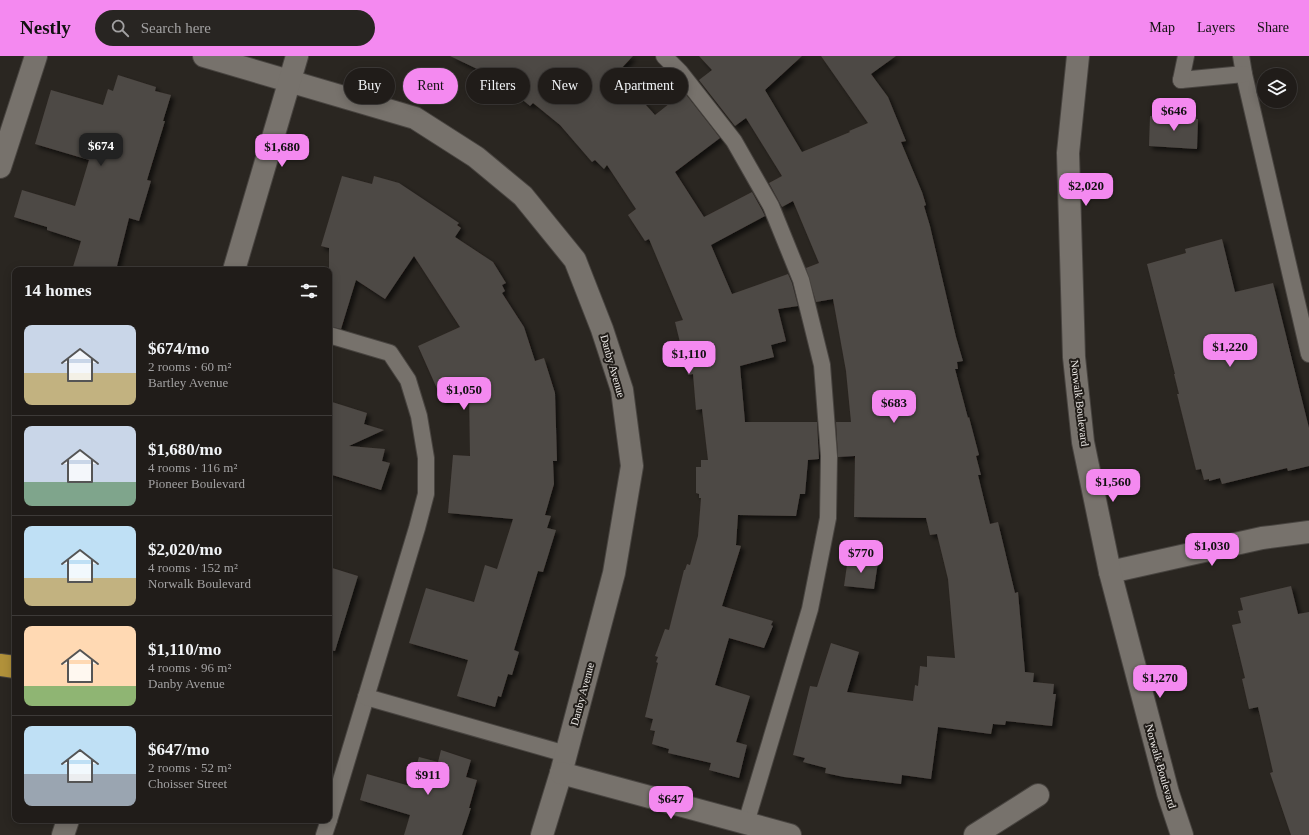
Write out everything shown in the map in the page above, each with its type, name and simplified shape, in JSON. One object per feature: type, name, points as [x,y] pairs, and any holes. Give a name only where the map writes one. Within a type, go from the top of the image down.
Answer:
[{"type":"highway","points":[[0,665],[12,667]]},
{"type":"street","points":[[0,167],[36,56]]},
{"type":"street","name":"Danby Avenue","points":[[204,56],[415,118],[476,158],[523,196],[575,260],[602,329],[622,390],[632,466],[614,573],[564,764],[542,835]]},
{"type":"street","points":[[235,267],[298,56]]},
{"type":"street","name":"Norwalk Boulevard","points":[[1078,56],[1068,153],[1074,357],[1084,442],[1110,572],[1168,793],[1182,835]]},
{"type":"street","points":[[1110,572],[1262,538],[1309,532]]},
{"type":"street","points":[[564,764],[746,823],[790,835]]},
{"type":"street","points":[[975,835],[1038,795]]},
{"type":"street","points":[[63,835],[67,823]]},
{"type":"lane","points":[[664,56],[680,72],[734,140],[771,206],[801,280],[822,366],[829,456],[828,518],[810,609],[746,823]]},
{"type":"lane","points":[[1181,56],[1181,80]]},
{"type":"lane","points":[[1181,80],[1186,56]]},
{"type":"lane","points":[[1241,56],[1309,354]]},
{"type":"lane","points":[[1181,80],[1244,74]]},
{"type":"lane","points":[[332,336],[390,353],[408,380],[419,416],[426,458],[426,494],[417,528],[332,810]]},
{"type":"lane","points":[[366,698],[564,764]]},
{"type":"lane","points":[[324,835],[328,823]]},
{"type":"building","points":[[450,56],[633,56],[622,68],[600,68],[600,104],[645,104],[655,115],[669,104],[688,104],[688,97],[720,138],[675,172],[704,217],[752,192],[765,216],[711,245],[732,294],[788,274],[792,283],[798,306],[778,309],[786,341],[771,345],[774,357],[740,366],[745,422],[817,422],[819,459],[808,460],[805,494],[800,494],[796,516],[738,515],[736,545],[741,546],[722,606],[773,621],[771,625],[773,626],[764,648],[729,638],[715,685],[750,696],[736,742],[747,745],[739,778],[709,770],[711,763],[668,753],[669,749],[652,744],[655,731],[650,730],[653,719],[645,717],[658,663],[656,662],[658,657],[655,656],[665,629],[669,630],[684,570],[687,564],[690,565],[698,536],[701,498],[699,498],[699,494],[696,493],[696,467],[701,467],[701,460],[708,460],[702,409],[696,410],[693,374],[688,375],[675,322],[683,320],[649,239],[645,241],[628,215],[636,209],[607,165],[604,169],[595,160],[592,162],[560,125],[533,103],[530,106],[528,104],[530,104],[530,68],[475,68]]},
{"type":"building","points":[[699,56],[802,56],[765,90],[802,152],[868,123],[821,56],[896,56],[871,74],[888,97],[906,141],[901,142],[926,205],[924,206],[963,361],[957,362],[958,369],[955,369],[979,455],[976,456],[981,475],[978,475],[990,524],[998,522],[1015,593],[1018,592],[1025,672],[1034,673],[1033,682],[1054,684],[1053,694],[1056,694],[1052,726],[1006,721],[1005,725],[993,724],[991,734],[938,727],[931,779],[902,775],[901,784],[844,777],[825,773],[826,768],[803,762],[805,758],[793,755],[810,686],[817,687],[831,643],[859,652],[847,692],[913,701],[915,685],[918,686],[920,666],[927,667],[927,656],[955,658],[948,579],[937,534],[930,535],[926,518],[854,517],[855,456],[838,457],[836,422],[851,422],[846,371],[833,299],[816,302],[806,268],[819,263],[793,201],[782,207],[769,183],[782,176],[746,118],[735,126],[699,80],[712,70]]},
{"type":"building","points":[[118,75],[156,87],[155,91],[171,95],[163,121],[165,121],[147,180],[151,181],[139,221],[129,218],[117,267],[73,267],[81,241],[47,230],[47,227],[14,217],[22,190],[75,206],[89,160],[35,144],[51,90],[103,105],[108,89],[113,91]]},
{"type":"building","points":[[1150,116],[1198,119],[1197,149],[1149,146]]},
{"type":"building","points":[[342,176],[372,184],[374,176],[399,183],[459,223],[457,225],[461,228],[455,237],[493,262],[506,283],[502,285],[505,291],[502,293],[524,327],[535,361],[544,358],[555,393],[557,461],[553,461],[554,484],[545,515],[551,516],[547,528],[556,530],[543,572],[538,571],[514,650],[519,652],[512,675],[508,674],[501,697],[498,696],[495,707],[457,696],[468,660],[409,643],[426,588],[474,602],[485,565],[497,569],[513,519],[448,513],[453,455],[470,456],[469,390],[443,402],[418,346],[460,327],[414,256],[385,299],[356,280],[341,329],[332,327],[332,267],[329,267],[329,248],[321,246]]},
{"type":"building","points":[[1222,239],[1235,292],[1273,283],[1309,428],[1309,466],[1288,471],[1287,468],[1222,484],[1220,478],[1209,481],[1209,479],[1204,480],[1201,469],[1196,470],[1177,394],[1179,394],[1175,374],[1147,264],[1186,253],[1185,249]]},
{"type":"building","points":[[332,402],[367,413],[364,424],[384,430],[349,446],[385,449],[382,461],[390,463],[381,490],[332,475]]},
{"type":"building","points":[[848,558],[878,562],[874,589],[844,586]]},
{"type":"building","points":[[332,568],[358,576],[335,651],[332,650]]},
{"type":"building","points":[[1291,586],[1298,614],[1309,612],[1309,835],[1291,835],[1270,773],[1273,772],[1258,707],[1249,709],[1242,679],[1245,678],[1232,625],[1241,623],[1238,611],[1243,610],[1240,598]]},
{"type":"building","points":[[441,750],[471,760],[466,777],[477,780],[469,808],[471,808],[462,835],[404,835],[410,815],[360,800],[367,774],[410,786],[419,757],[438,762]]}]
